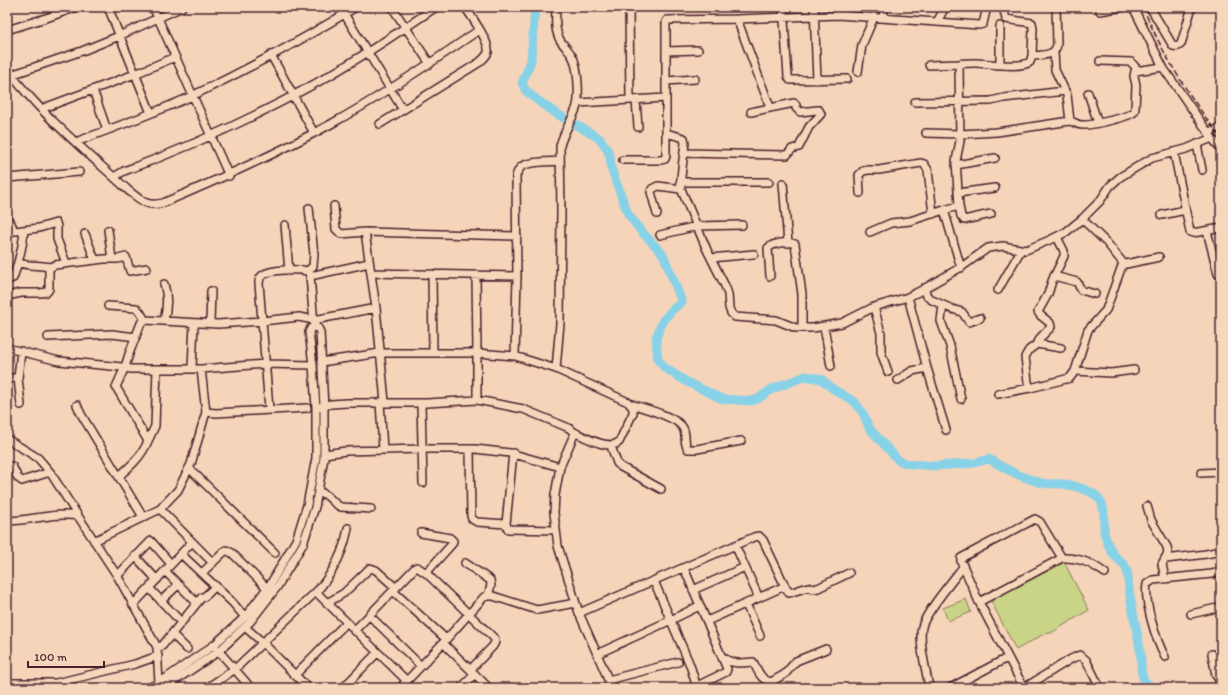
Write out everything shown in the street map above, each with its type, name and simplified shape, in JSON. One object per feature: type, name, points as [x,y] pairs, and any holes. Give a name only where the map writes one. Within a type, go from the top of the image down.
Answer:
[{"type":"street","points":[[7,30],[49,18],[77,7]]},
{"type":"street","points":[[108,7],[151,114]]},
{"type":"street","points":[[153,7],[229,176]]},
{"type":"street","points":[[182,7],[82,51],[9,72],[41,109],[141,201],[148,204],[155,205],[163,203],[229,176],[314,133],[390,89],[430,64],[479,30]]},
{"type":"street","points":[[340,7],[403,110]]},
{"type":"street","points":[[76,142],[151,114],[192,96],[271,55],[356,7]]},
{"type":"street","points":[[392,7],[430,64]]},
{"type":"street","points":[[114,177],[124,171],[210,136],[294,95],[368,52],[436,7]]},
{"type":"street","points":[[380,124],[485,58],[488,54],[486,42],[465,7]]},
{"type":"street","points":[[556,7],[557,35],[574,57],[576,63],[577,106],[560,146],[560,324],[556,369]]},
{"type":"street","points":[[629,7],[633,100],[638,127]]},
{"type":"street","points":[[783,7],[788,76],[790,80],[847,79]]},
{"type":"street","points":[[814,7],[817,80]]},
{"type":"street","points":[[883,7],[884,18]]},
{"type":"street","points":[[937,22],[946,7]]},
{"type":"street","points":[[623,160],[665,159],[666,156],[667,20],[848,15],[982,25],[986,11],[989,7]]},
{"type":"street","points":[[929,65],[975,63],[1000,65],[1028,64],[1032,56],[1032,23],[1006,19],[1003,7]]},
{"type":"street","points":[[1032,56],[1050,54],[1057,48],[1056,7]]},
{"type":"street","points":[[1100,11],[1124,7]]},
{"type":"street","points":[[1133,7],[1163,66],[1221,149]]},
{"type":"street","points":[[1150,7],[1172,46],[1176,47],[1181,44],[1192,7]]},
{"type":"street","points":[[858,72],[862,45],[874,17]]},
{"type":"street","points":[[737,19],[770,107]]},
{"type":"street","points":[[1000,26],[1000,65]]},
{"type":"street","points":[[666,51],[698,50]]},
{"type":"street","points":[[1054,52],[1055,70],[1065,91],[1070,121]]},
{"type":"street","points":[[271,55],[314,133]]},
{"type":"street","points":[[41,109],[135,74],[175,57]]},
{"type":"street","points":[[1100,61],[1131,62],[1138,70]]},
{"type":"street","points":[[959,64],[960,141],[956,156],[956,165],[961,216],[964,220],[991,214]]},
{"type":"street","points":[[926,133],[960,134],[997,132],[1070,121],[1082,125],[1128,116],[1134,112],[1136,85],[1134,73],[1138,70],[1163,66]]},
{"type":"street","points":[[666,81],[695,79]]},
{"type":"street","points":[[93,90],[107,130]]},
{"type":"street","points":[[915,102],[992,101],[1004,98],[1065,91]]},
{"type":"street","points":[[1088,93],[1098,122]]},
{"type":"street","points":[[577,106],[666,98]]},
{"type":"street","points":[[684,153],[786,155],[792,149],[800,147],[809,127],[820,114],[819,110],[800,112],[794,103],[751,112]]},
{"type":"street","points":[[666,133],[684,138],[685,143],[681,185],[697,226],[728,294],[731,313],[735,317],[776,320],[796,328],[802,328],[842,324],[874,307],[908,297],[961,268],[988,248],[1003,246],[1021,250],[1032,248],[1056,237],[1082,219],[1100,201],[1110,186],[1120,177],[1152,158],[1197,144],[1221,128]]},
{"type":"street","points":[[1197,144],[1202,170]]},
{"type":"street","points":[[1174,152],[1191,233],[1221,228]]},
{"type":"street","points":[[956,165],[995,158]]},
{"type":"street","points":[[515,356],[517,276],[516,176],[518,170],[522,166],[528,164],[560,161]]},
{"type":"street","points":[[860,193],[859,175],[863,171],[924,164],[928,170],[933,214]]},
{"type":"street","points":[[7,178],[79,172]]},
{"type":"street","points":[[657,214],[651,192],[652,189],[658,186],[769,182]]},
{"type":"street","points":[[783,184],[788,243]]},
{"type":"street","points":[[958,193],[995,188]]},
{"type":"street","points":[[334,206],[336,229],[339,233],[365,232],[517,236]]},
{"type":"street","points":[[870,232],[891,223],[905,222],[959,206]]},
{"type":"street","points":[[148,688],[162,685],[245,627],[271,586],[296,540],[307,505],[316,458],[316,408],[309,332],[314,324],[310,274],[313,266],[314,254],[309,208]]},
{"type":"street","points":[[944,210],[961,268]]},
{"type":"street","points":[[1162,214],[1185,210]]},
{"type":"street","points":[[7,219],[11,223],[11,232],[57,224],[58,239],[66,263]]},
{"type":"street","points":[[1082,219],[1107,243],[1122,263],[1126,264],[1159,257]]},
{"type":"street","points":[[285,225],[289,271]]},
{"type":"street","points":[[660,235],[697,226],[742,225]]},
{"type":"street","points":[[7,280],[13,278],[19,263],[24,230]]},
{"type":"street","points":[[108,230],[112,259]]},
{"type":"street","points":[[1207,231],[1218,274]]},
{"type":"street","points":[[365,232],[376,308],[380,353],[383,450]]},
{"type":"street","points":[[85,234],[95,260]]},
{"type":"street","points":[[1030,388],[1025,357],[1029,350],[1037,344],[1041,337],[1051,327],[1050,323],[1040,316],[1038,310],[1048,294],[1064,253],[1056,237]]},
{"type":"street","points":[[770,276],[768,248],[771,245],[793,242],[796,245],[798,271],[803,300],[802,328]]},
{"type":"street","points":[[998,290],[1021,250]]},
{"type":"street","points":[[711,258],[754,254]]},
{"type":"street","points":[[19,263],[31,266],[37,265],[50,267],[52,265],[66,263],[127,257],[130,271],[147,268]]},
{"type":"street","points":[[269,409],[259,283],[260,278],[269,272],[289,271],[310,274],[369,263]]},
{"type":"street","points":[[998,394],[1070,378],[1075,371],[1088,330],[1106,310],[1122,263]]},
{"type":"street","points":[[7,296],[21,292],[47,292],[49,289],[50,267]]},
{"type":"street","points":[[371,273],[517,276]]},
{"type":"street","points":[[432,274],[433,353]]},
{"type":"street","points":[[476,275],[477,400]]},
{"type":"street","points":[[1054,276],[1077,282],[1081,290],[1095,294]]},
{"type":"street","points":[[164,284],[167,307],[164,321]]},
{"type":"street","points":[[924,288],[929,298],[962,312],[969,322],[980,318]]},
{"type":"street","points":[[210,291],[210,323]]},
{"type":"street","points":[[908,297],[926,368],[946,430]]},
{"type":"street","points":[[943,305],[941,321],[950,346],[961,399]]},
{"type":"street","points":[[108,306],[136,308],[145,320]]},
{"type":"street","points":[[874,307],[881,332],[881,352],[888,372]]},
{"type":"street","points":[[314,324],[376,308]]},
{"type":"street","points":[[148,441],[116,387],[141,324],[145,320],[210,323],[262,321],[295,317],[314,324],[318,328],[320,332],[324,407],[324,454],[315,507],[303,544],[271,586],[217,648]]},
{"type":"street","points":[[192,368],[194,323]]},
{"type":"street","points":[[824,327],[831,366]]},
{"type":"street","points":[[48,337],[112,334],[136,337]]},
{"type":"street","points":[[1037,344],[1061,348]]},
{"type":"street","points":[[7,348],[59,361],[125,367],[131,369],[202,369],[265,364],[313,365]]},
{"type":"street","points":[[21,351],[18,378],[21,405]]},
{"type":"street","points":[[321,362],[380,353],[477,353],[515,356],[556,369],[631,404],[677,421],[684,430],[685,443],[688,449],[697,449],[742,441]]},
{"type":"street","points":[[119,476],[134,464],[146,446],[155,426],[157,368]]},
{"type":"street","points":[[898,380],[912,371],[926,368]]},
{"type":"street","points":[[94,541],[160,509],[178,490],[189,468],[206,412],[202,369]]},
{"type":"street","points":[[1075,371],[1111,373],[1134,370]]},
{"type":"street","points":[[7,378],[18,378]]},
{"type":"street","points":[[316,408],[331,404],[382,402],[421,403],[477,400],[523,409],[569,428],[574,432],[611,446],[616,445],[619,442],[633,413],[631,404]]},
{"type":"street","points":[[421,403],[423,483]]},
{"type":"street","points":[[77,405],[142,517]]},
{"type":"street","points":[[206,412],[216,413],[307,408]]},
{"type":"street","points":[[574,432],[560,467],[555,495],[554,513],[556,530],[561,558],[579,613],[611,688]]},
{"type":"street","points":[[7,439],[38,458],[50,472],[117,576],[157,647],[162,685]]},
{"type":"street","points":[[611,446],[617,463],[661,489]]},
{"type":"street","points":[[324,454],[346,451],[470,449],[512,453],[560,467]]},
{"type":"street","points":[[470,449],[472,519],[477,522],[506,524]]},
{"type":"street","points":[[512,453],[506,524],[508,529],[556,530]]},
{"type":"street","points":[[12,466],[18,478],[22,481],[50,472]]},
{"type":"street","points":[[189,468],[275,553]]},
{"type":"street","points":[[1201,473],[1221,472]]},
{"type":"street","points":[[318,492],[323,492],[341,507],[371,509]]},
{"type":"street","points":[[1147,506],[1151,520],[1167,548],[1168,553],[1166,559],[1162,562],[1165,579]]},
{"type":"street","points":[[160,509],[213,563]]},
{"type":"street","points":[[7,521],[21,521],[60,515],[78,516]]},
{"type":"street","points":[[1062,558],[1040,522],[1035,519],[960,559],[979,602],[1024,688],[1071,659],[1080,656],[1086,660],[1100,688]]},
{"type":"street","points":[[207,688],[235,669],[325,582],[340,558],[348,528]]},
{"type":"street","points":[[421,533],[450,538],[453,541],[426,573]]},
{"type":"street","points":[[579,613],[759,536],[763,540],[787,592],[790,593],[808,587],[813,589],[823,586],[849,573]]},
{"type":"street","points":[[117,576],[151,541],[171,564]]},
{"type":"street","points":[[133,605],[192,542]]},
{"type":"street","points":[[735,545],[759,598]]},
{"type":"street","points":[[202,573],[226,550],[232,553],[271,586]]},
{"type":"street","points":[[1166,559],[1221,551]]},
{"type":"street","points":[[181,554],[216,586],[245,617]]},
{"type":"street","points":[[135,556],[157,580]]},
{"type":"street","points":[[979,602],[1062,558],[1071,557],[1084,560],[1105,573]]},
{"type":"street","points":[[466,563],[490,580],[491,585],[488,596]]},
{"type":"street","points":[[929,688],[921,628],[930,612],[963,566]]},
{"type":"street","points":[[693,590],[745,567]]},
{"type":"street","points":[[326,603],[344,593],[370,568],[376,570],[490,688]]},
{"type":"street","points":[[354,631],[415,568],[419,568],[495,638],[495,642],[461,688]]},
{"type":"street","points":[[654,581],[690,665],[697,687],[726,672],[726,667],[684,568]]},
{"type":"street","points":[[165,571],[197,603]]},
{"type":"street","points":[[1165,657],[1155,636],[1147,587],[1151,581],[1212,574],[1221,571]]},
{"type":"street","points":[[161,601],[178,585]]},
{"type":"street","points":[[157,647],[162,646],[197,603],[216,586]]},
{"type":"street","points":[[707,622],[784,586]]},
{"type":"street","points":[[149,588],[181,622]]},
{"type":"street","points":[[316,592],[354,631],[407,681]]},
{"type":"street","points":[[400,688],[470,614],[484,597],[493,596],[537,610],[576,603]]},
{"type":"street","points":[[746,604],[760,636]]},
{"type":"street","points":[[597,654],[699,606]]},
{"type":"street","points":[[1192,614],[1221,607]]},
{"type":"street","points":[[369,615],[421,666]]},
{"type":"street","points":[[295,675],[346,623]]},
{"type":"street","points":[[245,627],[308,688]]},
{"type":"street","points":[[172,634],[187,649]]},
{"type":"street","points":[[217,648],[251,688]]},
{"type":"street","points":[[722,657],[728,661],[739,664],[752,662],[762,678],[771,682],[788,672],[796,661],[826,650]]},
{"type":"street","points":[[343,688],[377,653]]},
{"type":"street","points":[[1212,654],[1216,675],[1221,683]]},
{"type":"street","points":[[7,683],[56,683],[135,664],[158,656]]},
{"type":"street","points":[[950,688],[1007,658]]},
{"type":"street","points":[[608,680],[678,662]]},
{"type":"green space","points":[[1064,562],[1089,610],[1051,633],[1044,634],[1016,650],[991,601]]},
{"type":"green space","points":[[966,599],[971,612],[948,621],[943,608]]},
{"type":"waterway","points":[[535,7],[531,61],[522,83],[526,91],[537,100],[557,114],[599,138],[606,147],[610,156],[611,168],[628,214],[640,230],[663,254],[682,302],[663,320],[656,338],[658,360],[665,368],[687,382],[722,399],[751,401],[758,399],[772,389],[806,376],[821,379],[833,389],[855,402],[864,415],[869,428],[899,461],[910,464],[936,466],[974,463],[989,459],[1028,479],[1045,484],[1072,486],[1094,494],[1102,504],[1104,513],[1104,532],[1111,551],[1125,566],[1127,571],[1140,649],[1141,670],[1146,683],[1154,688]]},
{"type":"railway","points":[[1143,7],[1168,59],[1198,107],[1221,138]]}]
